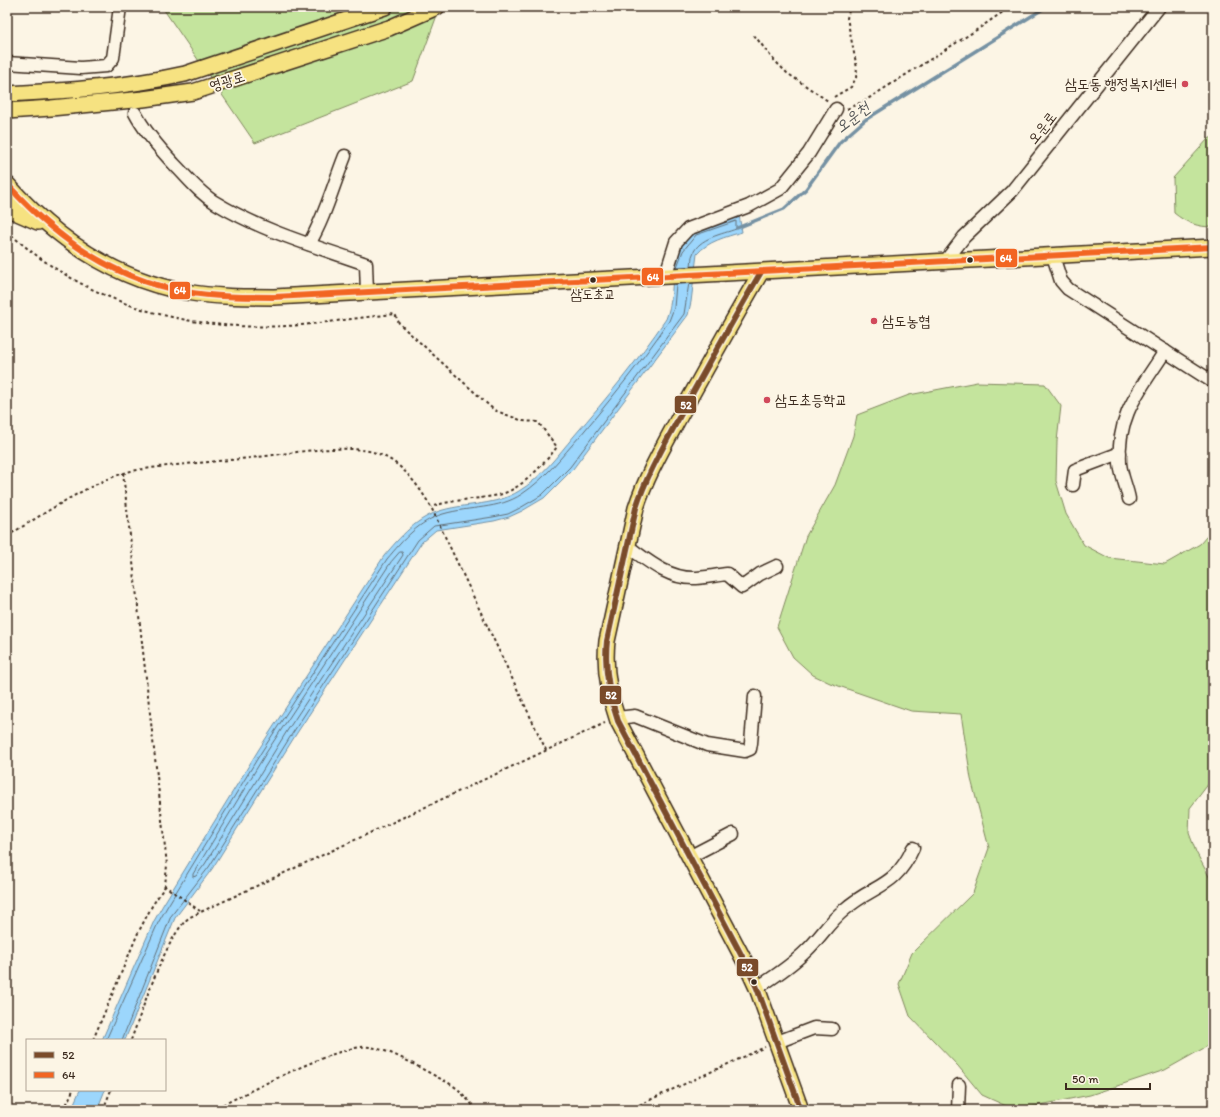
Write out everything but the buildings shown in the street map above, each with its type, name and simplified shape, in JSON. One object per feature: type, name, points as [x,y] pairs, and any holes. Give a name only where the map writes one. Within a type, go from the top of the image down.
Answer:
[{"type":"main road","name":"영광로","points":[[7,94],[118,86],[153,81],[185,74],[385,7]]},
{"type":"main road","name":"영광로","points":[[7,111],[129,100],[193,92],[389,28],[437,7]]},
{"type":"main road","points":[[7,184],[25,205],[69,244],[116,271],[147,282],[185,292],[215,295],[274,297],[944,263],[1213,247]]},
{"type":"main road","points":[[7,205],[15,212],[51,227]]},
{"type":"main road","points":[[761,272],[718,346],[653,467],[636,508],[606,641],[606,653],[610,692],[617,718],[757,988],[801,1110]]},
{"type":"street","points":[[7,63],[81,68],[106,66],[112,58],[120,7]]},
{"type":"street","name":"오운로","points":[[944,263],[964,237],[1012,191],[1159,7]]},
{"type":"street","points":[[665,276],[676,242],[688,229],[749,206],[780,189],[810,153],[832,105]]},
{"type":"street","points":[[135,113],[160,150],[199,190],[210,198],[255,223],[366,264],[366,292]]},
{"type":"street","points":[[309,244],[324,216],[328,199],[345,156]]},
{"type":"street","points":[[1053,256],[1061,281],[1068,289],[1213,382]]},
{"type":"street","points":[[1129,499],[1120,464],[1119,439],[1124,417],[1165,351]]},
{"type":"street","points":[[1073,485],[1075,470],[1120,453]]},
{"type":"street","points":[[627,546],[671,574],[693,578],[727,574],[742,587],[760,574],[777,566]]},
{"type":"street","points":[[617,718],[636,716],[707,745],[745,751],[750,749],[755,696]]},
{"type":"street","points":[[689,857],[733,834]]},
{"type":"street","points":[[757,988],[772,979],[805,952],[828,925],[846,908],[897,874],[913,848]]},
{"type":"street","points":[[777,1042],[814,1028],[832,1030]]},
{"type":"street","points":[[958,1110],[959,1085]]},
{"type":"path","points":[[832,105],[851,87],[856,78],[857,68],[847,18],[850,7]]},
{"type":"path","points":[[754,35],[772,58],[787,73],[832,105],[847,109],[866,100],[1010,7]]},
{"type":"path","points":[[7,231],[53,268],[90,289],[134,306],[177,320],[223,326],[275,326],[394,314],[404,328],[485,403],[506,415],[523,421],[538,422],[557,447],[532,473],[509,491],[499,495],[458,500],[431,507]]},
{"type":"path","points":[[7,536],[96,485],[123,473],[143,469],[306,452],[343,450],[365,451],[384,457],[406,472],[419,488],[433,510],[546,750]]},
{"type":"path","points":[[93,1039],[138,933],[152,906],[165,886],[167,865],[123,473]]},
{"type":"path","points":[[131,1039],[172,940],[185,920],[200,911],[617,718]]},
{"type":"path","points":[[165,886],[200,911]]},
{"type":"path","points":[[628,1110],[777,1042]]},
{"type":"path","points":[[212,1110],[319,1060],[358,1047],[377,1049],[447,1082],[458,1089],[477,1110]]},
{"type":"path","points":[[64,1110],[72,1091]]},
{"type":"path","points":[[103,1110],[111,1091]]},
{"type":"green space","points":[[162,7],[440,7],[413,81],[255,143]]},
{"type":"green space","points":[[1213,137],[1213,227],[1192,224],[1174,213],[1173,178],[1208,139]]},
{"type":"green space","points":[[977,382],[1045,384],[1061,406],[1057,441],[1056,481],[1066,514],[1084,545],[1109,558],[1165,564],[1200,544],[1213,529],[1213,778],[1190,808],[1189,833],[1196,852],[1213,884],[1213,1043],[1165,1070],[1090,1095],[1015,1110],[982,1095],[958,1066],[910,1016],[899,984],[912,953],[973,893],[989,848],[971,779],[961,714],[911,711],[830,683],[813,675],[793,657],[777,627],[806,536],[835,485],[853,436],[857,415],[909,395]]},
{"type":"water","points":[[739,215],[742,232],[712,243],[697,254],[688,315],[573,469],[544,498],[522,511],[509,517],[494,521],[436,530],[422,542],[295,736],[212,869],[175,918],[125,1039],[102,1039],[154,921],[163,905],[259,749],[384,556],[410,528],[425,517],[443,510],[491,502],[510,496],[527,486],[542,473],[610,393],[666,319],[671,302],[675,259],[686,239],[694,233],[715,223]]},
{"type":"water","points":[[80,1091],[105,1091],[97,1110],[71,1110]]},
{"type":"waterway","name":"오운천","points":[[737,228],[784,209],[806,189],[840,142],[865,120],[1046,7]]},
{"type":"transit line","name":"64","points":[[7,184],[25,204],[65,238],[110,266],[159,286],[207,295],[274,297],[1213,247]]},
{"type":"transit line","name":"52","points":[[761,272],[669,436],[640,495],[607,641],[606,661],[610,691],[618,721],[746,964],[757,988],[801,1110]]},
{"type":"place","name":"삼도동 행정복지센터","points":[[1185,84]]},
{"type":"place","name":"삼도초교","points":[[593,280]]},
{"type":"place","name":"삼도농협","points":[[874,321]]},
{"type":"place","name":"삼도초등학교","points":[[767,400]]}]
